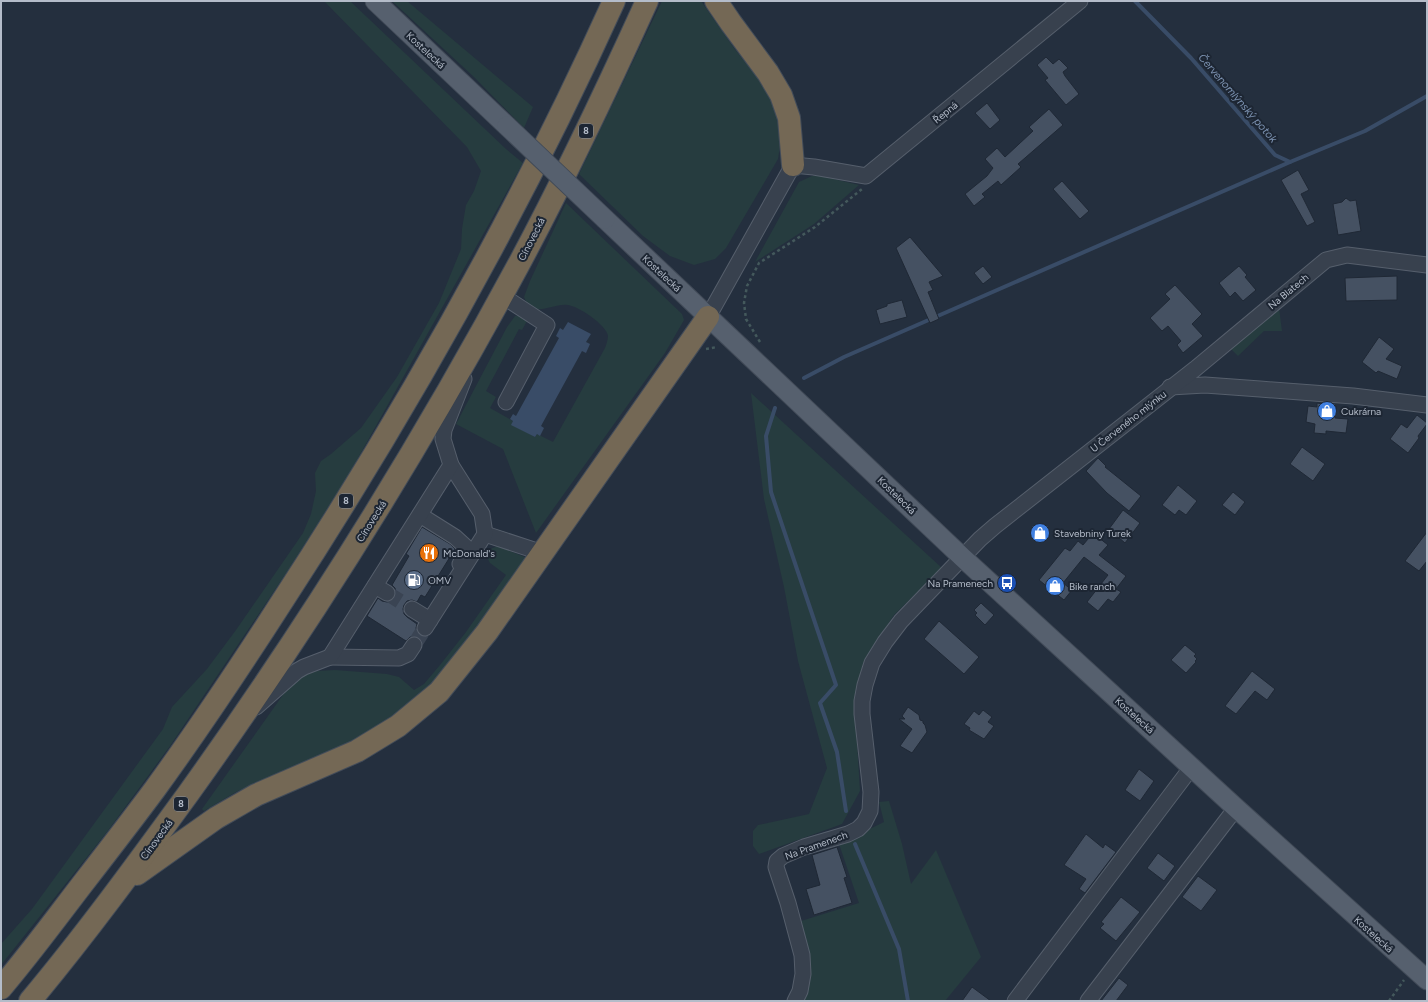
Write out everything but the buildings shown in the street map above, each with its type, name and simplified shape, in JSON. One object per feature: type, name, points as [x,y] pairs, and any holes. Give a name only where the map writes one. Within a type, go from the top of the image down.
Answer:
[{"type":"highway","points":[[602,29],[606,1]]},
{"type":"highway","name":"8","points":[[1,988],[155,789],[230,683],[356,487],[403,409],[488,256],[550,136],[614,1]]},
{"type":"highway","name":"Cínovecká","points":[[30,1001],[123,884],[238,724],[335,579],[421,439],[501,296],[577,151],[647,1]]},
{"type":"highway","points":[[716,1],[768,73],[781,95],[789,118],[793,165]]},
{"type":"highway","points":[[123,884],[216,818],[256,795],[356,751],[398,726],[439,692],[487,632],[708,317]]},
{"type":"main road","name":"Kostelecká","points":[[375,1],[962,557],[1420,975]]},
{"type":"street","name":"Řepná","points":[[866,176],[1080,1]]},
{"type":"street","points":[[708,317],[793,165],[866,176]]},
{"type":"street","name":"Na Blatech","points":[[1170,387],[1326,260],[1347,255],[1427,265]]},
{"type":"street","points":[[501,296],[548,325],[506,402]]},
{"type":"street","points":[[412,609],[427,624],[485,534],[482,514],[451,465],[444,439],[444,430],[483,328]]},
{"type":"street","name":"U Červeného mlýnku","points":[[962,557],[985,542],[995,526],[1170,387],[1205,386],[1260,389],[1353,396],[1427,405]]},
{"type":"street","points":[[330,658],[381,590],[420,515],[451,465]]},
{"type":"street","points":[[420,515],[455,537],[467,548],[465,556],[442,594],[440,603]]},
{"type":"street","points":[[485,534],[543,553]]},
{"type":"street","name":"Na Pramenech","points":[[795,1001],[800,991],[803,974],[802,955],[788,903],[776,867],[777,861],[783,856],[804,847],[848,834],[858,829],[864,823],[870,811],[871,792],[862,714],[862,701],[872,663],[885,642],[901,621],[962,557]]},
{"type":"street","points":[[238,724],[291,676],[304,667],[330,658],[399,658],[408,654],[414,645]]},
{"type":"street","points":[[1015,1001],[1192,768]]},
{"type":"street","points":[[1088,1001],[1236,808]]},
{"type":"path","points":[[756,337],[746,319],[744,303],[747,286],[759,263],[815,226],[865,186],[866,176]]},
{"type":"path","points":[[1389,1001],[1420,975]]},
{"type":"green space","points":[[324,1],[350,1],[506,149],[523,163],[348,476],[289,569],[170,746],[107,832],[1,965],[1,944],[32,909],[163,729],[172,707],[207,669],[236,630],[303,533],[311,514],[316,491],[315,473],[321,461],[361,428],[397,377],[439,303],[461,249],[462,229],[466,205],[474,191],[481,171],[467,147]]},
{"type":"green space","points":[[392,1],[407,1],[533,107],[524,128],[474,77]]},
{"type":"green space","points":[[662,1],[701,1],[734,48],[775,100],[782,133],[778,159],[726,248],[715,259],[694,265],[670,256],[643,236],[579,174]]},
{"type":"green space","points":[[812,176],[821,176],[859,185],[814,224],[755,262],[799,182]]},
{"type":"green space","points":[[566,203],[682,314],[684,320],[665,353],[536,533],[503,449],[456,424],[507,327],[515,316],[519,316],[527,321],[522,330],[519,329],[486,391],[496,397],[490,408],[513,421],[512,424],[535,437],[537,434],[553,442],[605,348],[608,338],[606,332],[598,322],[585,312],[568,305],[543,309],[532,308],[524,297]]},
{"type":"green space","points":[[1279,308],[1282,331],[1264,331],[1238,356],[1231,349]]},
{"type":"green space","points":[[751,393],[942,568],[894,615],[866,657],[855,709],[860,791],[842,824],[759,854],[753,846],[753,831],[758,825],[809,814],[827,768],[798,661],[784,587],[764,499]]},
{"type":"green space","points":[[498,546],[527,558],[448,669],[408,710],[343,748],[236,792],[204,811],[202,809],[285,692],[299,677],[317,671],[335,670],[387,674],[399,677],[414,690],[424,684],[466,632],[506,575],[490,563],[487,557],[490,549]]},
{"type":"green space","points":[[889,801],[902,844],[911,884],[936,850],[981,957],[945,1001],[803,1001],[809,981],[810,961],[807,942],[801,921],[859,903],[839,844],[884,822],[879,802]]},
{"type":"water","points":[[568,322],[591,334],[586,342],[590,344],[586,353],[582,351],[541,426],[544,428],[540,436],[537,434],[535,437],[511,425],[513,421],[510,419],[513,414],[516,416],[559,338],[556,336],[560,328],[563,330]]},
{"type":"waterway","name":"Červenomlýnský potok","points":[[1135,1],[1191,58],[1275,155],[1290,162],[1365,131],[1427,96]]},
{"type":"waterway","points":[[804,378],[844,357],[1290,162]]},
{"type":"waterway","points":[[775,408],[766,436],[771,492],[836,685],[820,703],[837,752],[846,811]]},
{"type":"waterway","points":[[855,844],[899,949],[908,1001]]},
{"type":"tunnel","points":[[387,593],[412,609]]},
{"type":"tunnel","points":[[414,645],[425,628]]},
{"type":"place","name":"Cukrárna","points":[[1327,411]]},
{"type":"place","name":"Stavebniny Turek","points":[[1040,533]]},
{"type":"place","name":"McDonald's","points":[[429,553]]},
{"type":"place","name":"OMV","points":[[414,580]]},
{"type":"place","name":"Na Pramenech","points":[[1007,583]]},
{"type":"place","name":"Bike ranch","points":[[1055,586]]}]
